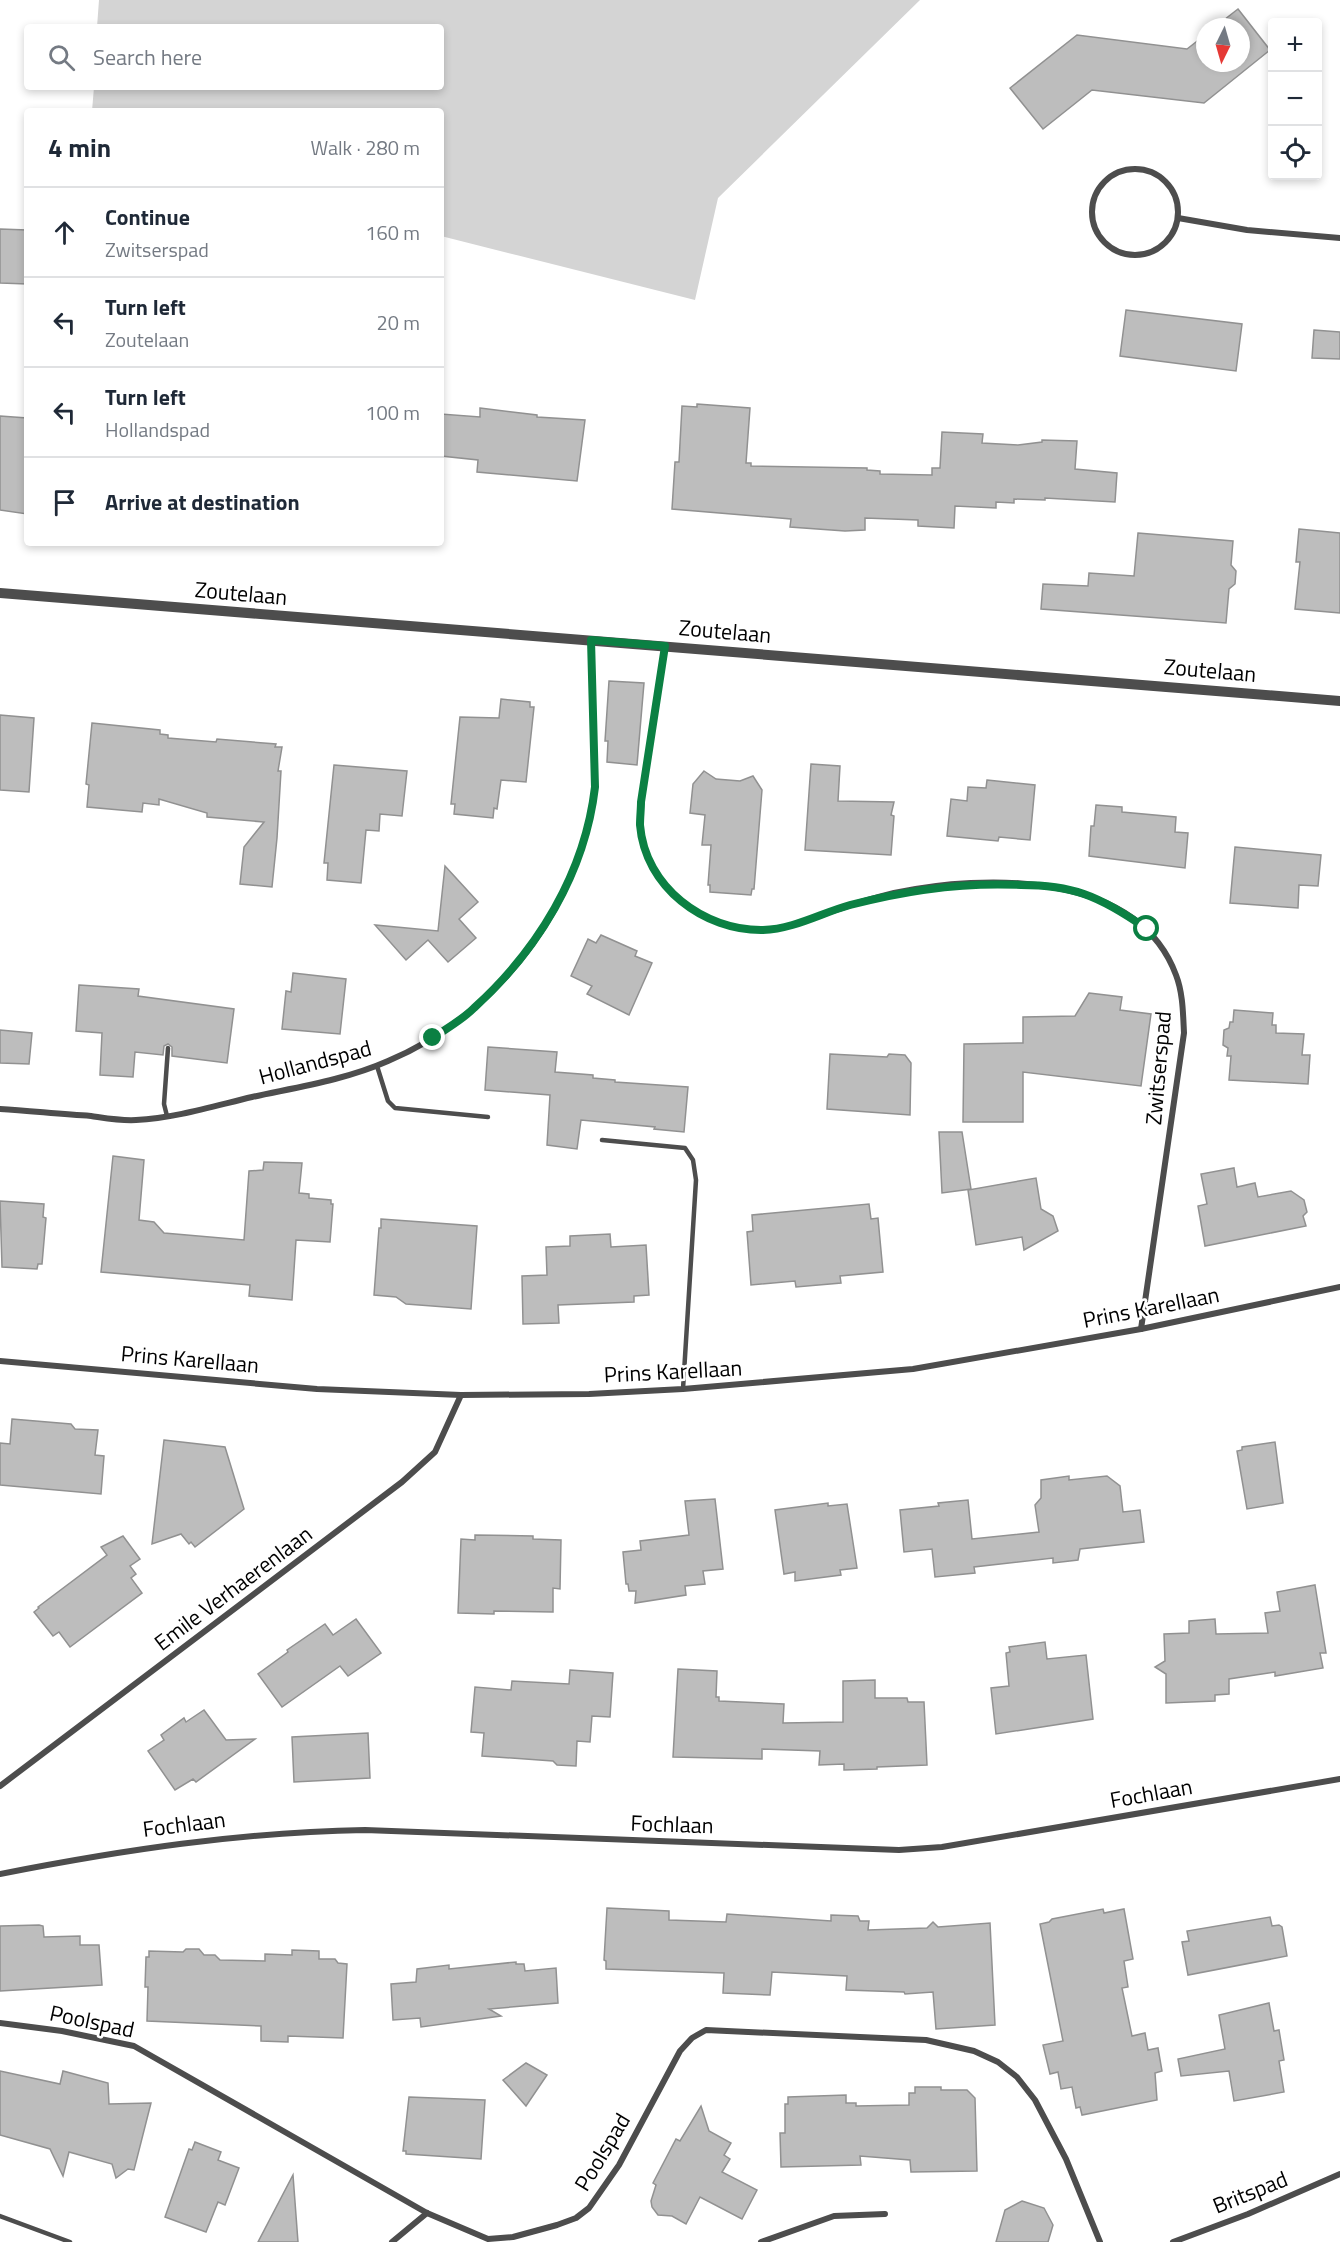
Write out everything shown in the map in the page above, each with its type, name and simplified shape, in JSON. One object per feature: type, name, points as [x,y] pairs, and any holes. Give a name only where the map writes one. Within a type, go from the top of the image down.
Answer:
[{"type":"street","points":[[1134,168],[1148,170],[1162,177],[1172,189],[1177,203],[1178,218],[1173,232],[1164,244],[1150,252],[1136,255],[1121,253],[1107,246],[1097,234],[1092,220],[1092,205],[1096,191],[1106,179],[1119,171],[1134,168]]},
{"type":"street","points":[[1178,218],[1247,230],[1340,238]]},
{"type":"street","name":"Zoutelaan","points":[[0,593],[1340,701]]},
{"type":"street","name":"Hollandspad","points":[[0,1109],[135,1120],[167,1116],[347,1076],[377,1066],[433,1038],[473,1010],[507,975],[539,935],[558,903],[574,868],[592,807],[595,787],[591,640]]},
{"type":"street","name":"Zwitserspad","points":[[665,646],[641,802],[640,825],[652,864],[664,883],[683,904],[704,918],[732,927],[763,930],[792,925],[894,893],[987,883],[1041,885],[1083,893],[1114,907],[1147,929],[1165,952],[1176,975],[1182,1003],[1184,1033],[1141,1329]]},
{"type":"street","name":"Prins Karellaan","points":[[0,1361],[317,1389],[461,1395],[589,1394],[683,1389],[913,1369],[1141,1329],[1340,1287]]},
{"type":"street","name":"Emile Verhaerenlaan","points":[[0,1786],[402,1482],[435,1452],[461,1395]]},
{"type":"street","name":"Fochlaan","points":[[0,1874],[130,1849],[238,1836],[309,1831],[365,1830],[899,1850],[942,1848],[1340,1779]]},
{"type":"street","name":"Poolspad","points":[[0,2023],[62,2031],[134,2046],[428,2212],[488,2239],[514,2240],[576,2218],[589,2208],[619,2165],[680,2050],[692,2038],[706,2030],[926,2040],[974,2051],[999,2062],[1017,2077],[1035,2100],[1066,2159],[1100,2242]]},
{"type":"street","name":"Britspad","points":[[1173,2242],[1248,2214],[1340,2174]]},
{"type":"street","points":[[392,2242],[428,2212]]},
{"type":"street","points":[[761,2242],[834,2216],[885,2214]]},
{"type":"lane","points":[[167,1116],[164,1104],[168,1048]]},
{"type":"lane","points":[[377,1066],[388,1101],[395,1108],[488,1117]]},
{"type":"lane","points":[[602,1140],[685,1148],[693,1160],[696,1180],[683,1389]]},
{"type":"lane","points":[[0,2216],[70,2242]]},
{"type":"shaded area","points":[[99,0],[920,0],[718,198],[695,300],[444,237],[444,108],[92,108],[94,90],[444,90],[444,24],[97,24]]},
{"type":"building","points":[[1238,9],[1245,18],[1226,18]]},
{"type":"building","points":[[1250,24],[1268,47],[1268,52],[1250,66]]},
{"type":"building","points":[[1077,35],[1187,49],[1196,42],[1196,72],[1243,72],[1204,103],[1092,90],[1043,129],[1010,88]]},
{"type":"building","points":[[0,229],[24,230],[24,284],[0,283]]},
{"type":"building","points":[[1126,310],[1242,324],[1236,371],[1120,356]]},
{"type":"building","points":[[1314,330],[1340,332],[1340,359],[1312,358]]},
{"type":"building","points":[[697,404],[750,408],[746,463],[751,463],[751,466],[867,468],[867,470],[880,471],[880,474],[932,475],[932,468],[940,468],[942,432],[983,434],[982,443],[1018,445],[1042,442],[1042,440],[1077,441],[1075,469],[1117,473],[1115,502],[1045,498],[1045,500],[1014,499],[1014,503],[996,502],[996,508],[955,506],[954,528],[918,526],[918,520],[865,518],[865,530],[845,531],[790,527],[791,519],[672,509],[675,462],[679,462],[682,406],[697,407]]},
{"type":"building","points":[[480,408],[537,415],[537,417],[585,420],[577,481],[477,472],[478,460],[444,456],[444,414],[480,417]]},
{"type":"building","points":[[0,416],[24,418],[24,514],[0,510]]},
{"type":"building","points":[[1299,529],[1340,533],[1340,613],[1295,609],[1300,562],[1296,562]]},
{"type":"building","points":[[1138,533],[1233,541],[1231,565],[1236,571],[1235,584],[1229,589],[1226,623],[1041,609],[1043,584],[1088,586],[1089,573],[1134,576]]},
{"type":"building","points":[[609,681],[644,683],[637,765],[607,762],[608,741],[605,741]]},
{"type":"building","points":[[501,699],[530,702],[530,707],[534,707],[526,782],[501,780],[497,809],[494,808],[493,818],[454,814],[455,804],[451,804],[460,717],[499,718]]},
{"type":"building","points":[[0,715],[34,718],[29,792],[0,790]]},
{"type":"building","points":[[92,723],[160,730],[160,734],[168,735],[168,738],[216,742],[217,739],[276,744],[275,747],[282,747],[278,771],[281,771],[272,887],[240,884],[244,847],[264,822],[207,817],[207,813],[159,799],[159,805],[143,803],[142,812],[87,807],[89,785],[86,784]]},
{"type":"building","points":[[811,764],[840,766],[838,801],[894,802],[891,815],[894,816],[891,855],[805,850]]},
{"type":"building","points":[[334,765],[407,771],[402,816],[380,814],[379,831],[366,830],[361,883],[327,880],[328,863],[324,863]]},
{"type":"building","points":[[704,771],[716,779],[740,781],[753,776],[762,790],[754,889],[751,895],[710,892],[710,885],[708,885],[711,845],[702,845],[705,815],[690,813],[693,784]]},
{"type":"building","points":[[987,780],[1035,785],[1030,840],[999,837],[998,841],[947,836],[951,799],[967,801],[968,787],[986,788]]},
{"type":"building","points":[[1096,805],[1122,807],[1122,812],[1176,817],[1175,832],[1188,833],[1185,868],[1089,856],[1091,826],[1094,826]]},
{"type":"building","points":[[1235,847],[1321,855],[1318,886],[1299,885],[1298,908],[1230,903]]},
{"type":"building","points":[[445,866],[478,902],[459,919],[476,938],[448,962],[428,940],[406,960],[375,925],[438,931]]},
{"type":"building","points":[[601,935],[637,951],[635,956],[652,963],[629,1015],[587,994],[592,986],[571,976],[588,939],[596,943]]},
{"type":"building","points":[[293,973],[346,979],[340,1034],[282,1029],[286,991],[291,992]]},
{"type":"building","points":[[79,985],[139,989],[138,996],[234,1009],[227,1063],[172,1056],[172,1047],[168,1044],[164,1046],[163,1055],[135,1052],[133,1077],[100,1075],[102,1033],[76,1031]]},
{"type":"building","points":[[1089,993],[1122,997],[1120,1010],[1151,1014],[1141,1086],[1023,1072],[1023,1122],[963,1122],[964,1044],[1023,1043],[1023,1017],[1075,1016]]},
{"type":"building","points":[[1234,1010],[1273,1013],[1272,1025],[1276,1025],[1276,1033],[1304,1034],[1302,1055],[1310,1055],[1308,1084],[1229,1080],[1231,1056],[1227,1056],[1228,1048],[1223,1045],[1224,1030],[1229,1028],[1230,1022],[1233,1022]]},
{"type":"building","points":[[0,1030],[32,1033],[29,1064],[0,1063]]},
{"type":"building","points":[[488,1047],[557,1052],[555,1072],[593,1075],[593,1078],[615,1080],[615,1082],[688,1087],[684,1132],[581,1120],[577,1149],[547,1145],[550,1095],[485,1090]]},
{"type":"building","points":[[830,1054],[887,1057],[889,1054],[905,1055],[911,1063],[910,1115],[827,1109]]},
{"type":"building","points":[[939,1132],[962,1132],[971,1189],[942,1193]]},
{"type":"building","points":[[113,1156],[144,1160],[139,1220],[154,1222],[164,1233],[244,1240],[249,1171],[263,1170],[264,1162],[302,1163],[299,1193],[309,1194],[309,1198],[331,1200],[333,1204],[330,1242],[296,1240],[292,1300],[249,1296],[250,1285],[101,1272]]},
{"type":"building","points":[[1234,1168],[1237,1187],[1255,1183],[1258,1197],[1291,1191],[1304,1200],[1307,1212],[1303,1216],[1306,1226],[1205,1246],[1198,1206],[1207,1204],[1201,1174]]},
{"type":"building","points":[[1036,1178],[1041,1209],[1053,1216],[1058,1231],[1024,1250],[1022,1237],[976,1245],[968,1190]]},
{"type":"building","points":[[0,1201],[44,1204],[43,1217],[46,1218],[42,1264],[38,1264],[37,1269],[2,1267]]},
{"type":"building","points":[[869,1204],[871,1219],[878,1218],[883,1272],[840,1276],[841,1283],[796,1287],[795,1281],[751,1285],[747,1232],[753,1231],[752,1215]]},
{"type":"building","points":[[381,1219],[477,1226],[471,1309],[406,1304],[396,1297],[374,1295]]},
{"type":"building","points":[[610,1234],[611,1247],[646,1245],[649,1295],[634,1296],[634,1302],[558,1305],[559,1323],[523,1324],[522,1276],[547,1275],[546,1247],[570,1246],[570,1236]]},
{"type":"building","points":[[12,1419],[71,1424],[75,1429],[98,1430],[95,1455],[104,1456],[101,1494],[0,1485],[0,1443],[10,1444]]},
{"type":"building","points":[[164,1440],[225,1447],[244,1509],[195,1547],[191,1542],[189,1544],[181,1534],[152,1544]]},
{"type":"building","points":[[1275,1442],[1283,1503],[1247,1509],[1237,1451],[1242,1450],[1242,1447]]},
{"type":"building","points":[[1069,1476],[1069,1480],[1107,1476],[1120,1486],[1123,1512],[1140,1510],[1144,1542],[1080,1549],[1078,1560],[1053,1563],[1053,1558],[974,1567],[975,1573],[935,1577],[932,1549],[904,1552],[900,1510],[968,1500],[972,1539],[1039,1532],[1035,1505],[1041,1498],[1041,1480]]},
{"type":"building","points":[[715,1499],[723,1569],[703,1571],[705,1584],[685,1586],[686,1595],[635,1603],[636,1591],[629,1591],[628,1584],[626,1584],[623,1552],[641,1550],[640,1541],[689,1535],[685,1501]]},
{"type":"building","points":[[828,1503],[828,1506],[847,1504],[857,1568],[840,1570],[841,1575],[795,1581],[795,1572],[784,1574],[775,1510]]},
{"type":"building","points":[[475,1535],[533,1536],[533,1539],[561,1540],[560,1589],[553,1588],[553,1612],[458,1613],[461,1539],[475,1540]]},
{"type":"building","points":[[123,1536],[140,1559],[130,1566],[136,1574],[131,1578],[142,1593],[70,1647],[59,1632],[53,1636],[34,1612],[107,1555],[101,1547]]},
{"type":"building","points":[[1315,1585],[1326,1653],[1320,1653],[1323,1668],[1275,1676],[1275,1672],[1229,1679],[1229,1694],[1215,1695],[1215,1701],[1166,1703],[1166,1674],[1155,1667],[1165,1661],[1164,1634],[1189,1633],[1189,1621],[1215,1619],[1216,1634],[1268,1633],[1265,1613],[1280,1611],[1277,1592]]},
{"type":"building","points":[[356,1619],[381,1653],[348,1676],[340,1666],[282,1707],[258,1674],[288,1652],[287,1650],[325,1624],[333,1635]]},
{"type":"building","points":[[1045,1642],[1047,1659],[1086,1655],[1093,1719],[996,1734],[991,1688],[1009,1686],[1006,1653],[1010,1652],[1009,1647]]},
{"type":"building","points":[[678,1669],[717,1671],[716,1697],[719,1697],[719,1701],[784,1704],[783,1723],[843,1722],[843,1681],[875,1680],[875,1698],[907,1698],[908,1702],[924,1702],[927,1765],[844,1770],[844,1764],[819,1765],[820,1751],[762,1749],[762,1759],[673,1757]]},
{"type":"building","points":[[570,1670],[613,1673],[610,1717],[592,1716],[590,1742],[577,1741],[576,1766],[557,1765],[553,1761],[482,1756],[484,1733],[471,1732],[475,1687],[511,1690],[512,1681],[569,1684]]},
{"type":"building","points":[[204,1710],[226,1740],[255,1739],[196,1782],[193,1779],[175,1790],[148,1751],[164,1740],[161,1735],[184,1718],[186,1722]]},
{"type":"building","points":[[368,1733],[370,1778],[294,1782],[292,1737]]},
{"type":"building","points":[[607,1908],[669,1911],[669,1920],[726,1922],[727,1914],[831,1921],[831,1915],[858,1916],[860,1921],[869,1921],[868,1930],[927,1928],[933,1922],[938,1927],[990,1923],[995,2025],[936,2029],[933,1992],[905,1994],[904,1992],[846,1990],[847,1976],[772,1972],[770,1995],[723,1993],[724,1973],[606,1969],[604,1960]]},
{"type":"building","points":[[1103,1909],[1104,1913],[1124,1909],[1133,1959],[1124,1961],[1128,1987],[1122,1988],[1132,2036],[1145,2033],[1148,2050],[1158,2048],[1162,2071],[1155,2073],[1157,2100],[1082,2115],[1080,2107],[1076,2108],[1072,2087],[1061,2089],[1058,2072],[1050,2074],[1043,2045],[1063,2041],[1040,1924],[1052,1919]]},
{"type":"building","points":[[1270,1917],[1272,1926],[1282,1927],[1287,1956],[1188,1975],[1182,1942],[1189,1941],[1187,1931]]},
{"type":"building","points":[[0,1926],[43,1926],[44,1937],[80,1936],[80,1945],[99,1945],[102,1985],[0,1991]]},
{"type":"building","points":[[186,1949],[199,1949],[204,1955],[215,1955],[220,1960],[265,1961],[265,1954],[292,1955],[292,1950],[319,1951],[319,1959],[335,1959],[338,1963],[347,1964],[343,2038],[288,2036],[288,2042],[261,2041],[261,2026],[147,2021],[148,1987],[145,1987],[146,1957],[149,1957],[149,1951],[183,1952]]},
{"type":"building","points":[[516,1962],[516,1964],[524,1964],[525,1971],[556,1968],[558,2003],[489,2009],[501,2016],[421,2027],[420,2018],[393,2020],[391,1984],[416,1982],[417,1969],[449,1965],[449,1969]]},
{"type":"building","points":[[1269,2003],[1274,2031],[1279,2030],[1284,2060],[1279,2061],[1284,2092],[1234,2101],[1229,2071],[1181,2076],[1178,2059],[1225,2049],[1219,2015]]},
{"type":"building","points":[[526,2063],[547,2075],[526,2106],[503,2080]]},
{"type":"building","points":[[0,2071],[60,2084],[63,2071],[108,2083],[109,2104],[151,2103],[134,2170],[128,2169],[116,2178],[112,2164],[69,2152],[63,2176],[50,2149],[0,2135]]},
{"type":"building","points":[[915,2087],[967,2090],[975,2098],[977,2171],[911,2172],[910,2160],[860,2156],[861,2165],[781,2167],[780,2133],[785,2133],[785,2104],[788,2104],[788,2097],[846,2095],[846,2103],[856,2103],[856,2106],[909,2105],[909,2093],[915,2093]]},
{"type":"building","points":[[409,2097],[485,2100],[481,2159],[406,2154],[406,2151],[403,2151]]},
{"type":"building","points":[[701,2106],[709,2131],[731,2143],[724,2155],[730,2159],[722,2172],[757,2190],[742,2219],[700,2197],[686,2224],[672,2216],[658,2215],[652,2207],[651,2201],[656,2185],[653,2183],[676,2139],[680,2141]]},
{"type":"building","points":[[195,2142],[221,2152],[218,2160],[239,2168],[225,2205],[218,2202],[206,2232],[165,2217],[189,2149],[192,2150]]},
{"type":"building","points":[[293,2175],[298,2242],[258,2242]]},
{"type":"building","points":[[1022,2201],[1044,2208],[1053,2225],[1048,2242],[996,2242],[1005,2210]]},
{"type":"route","points":[[433,1038],[473,1010],[507,975],[539,935],[558,903],[574,868],[584,838],[595,787],[591,640],[665,646],[641,802],[640,825],[652,864],[664,883],[683,904],[704,918],[732,927],[763,930],[792,925],[894,893],[987,883],[1041,885],[1083,893],[1114,907],[1147,929]]}]
